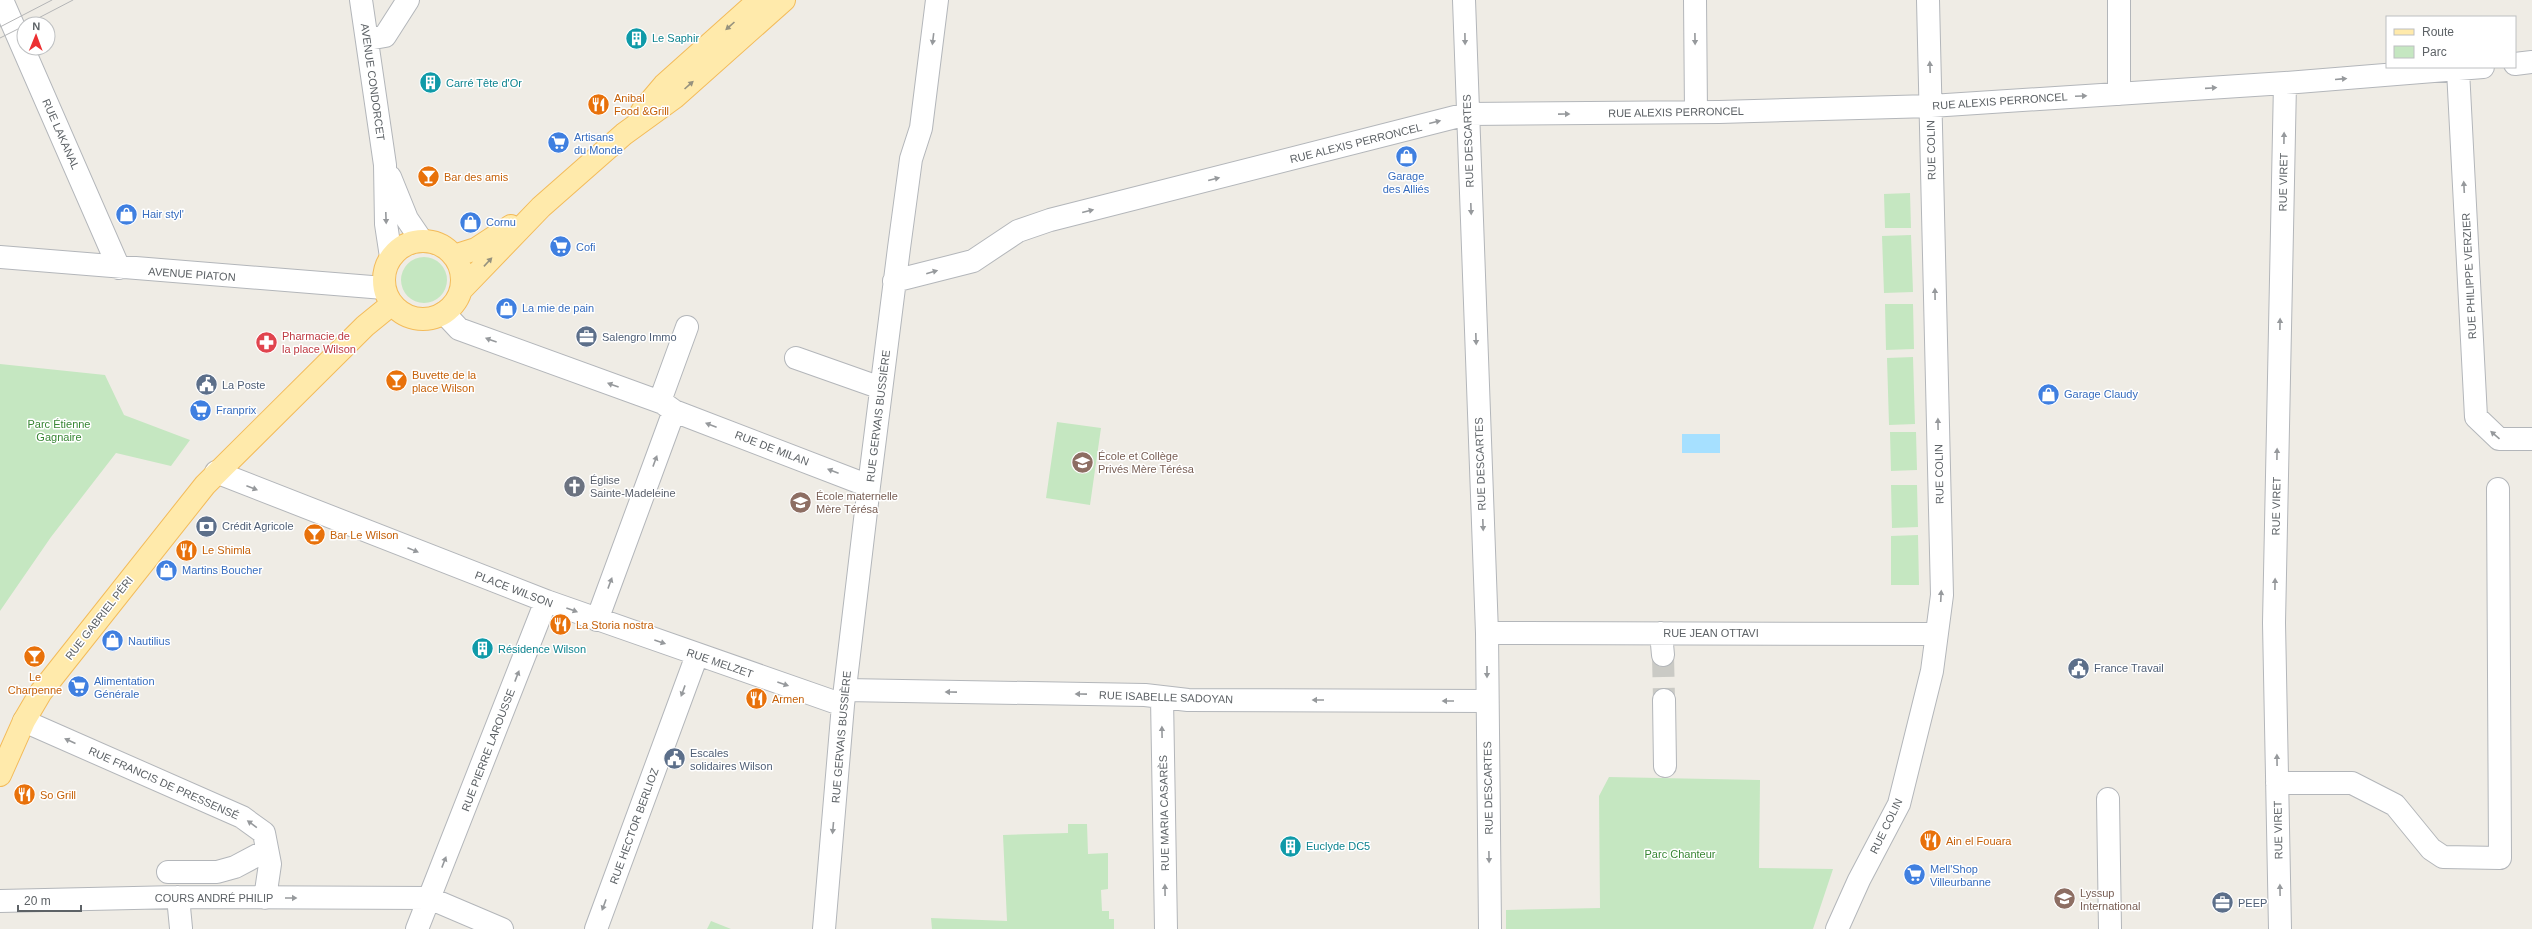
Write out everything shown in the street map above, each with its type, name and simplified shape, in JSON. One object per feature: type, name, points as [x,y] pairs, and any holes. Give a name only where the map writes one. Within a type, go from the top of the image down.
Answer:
[{"type":"main road","points":[[624,134],[664,85],[759,0]]},
{"type":"main road","points":[[461,290],[461,270],[454,256],[443,246],[422,242],[410,243],[391,257],[386,266],[388,296],[400,312],[422,320],[444,313],[452,307],[461,290],[541,207],[624,134],[675,98],[784,0]]},
{"type":"main road","points":[[454,256],[476,249],[541,207]]},
{"type":"main road","points":[[216,472],[365,326],[388,296]]},
{"type":"main road","name":"RUE GABRIEL PÉRI","points":[[0,775],[24,721],[41,692],[216,472]]},
{"type":"street","name":"AVENUE CONDORCET","points":[[361,0],[368,39],[385,165],[386,224],[391,257]]},
{"type":"street","points":[[368,39],[385,36],[408,0]]},
{"type":"street","name":"RUE GERVAIS BUSSIÈRE","points":[[824,929],[844,698],[894,281],[911,159],[921,128],[938,0]]},
{"type":"street","name":"RUE DESCARTES","points":[[1464,0],[1487,632],[1490,929]]},
{"type":"street","points":[[1695,0],[1696,112]]},
{"type":"street","name":"RUE COLIN","points":[[1837,929],[1859,880],[1899,804],[1932,670],[1942,595],[1928,0]]},
{"type":"street","points":[[2119,0],[2119,94]]},
{"type":"street","name":"RUE LAKANAL","points":[[3,11],[119,268]]},
{"type":"street","points":[[2516,64],[2532,62]]},
{"type":"street","name":"RUE ALEXIS PERRONCEL","points":[[894,281],[973,261],[1018,232],[1050,220],[1467,114],[1696,112],[1930,106],[2285,83],[2475,68]]},
{"type":"street","name":"RUE PHILIPPE VERZIER","points":[[2458,70],[2476,417],[2499,439],[2532,439]]},
{"type":"street","name":"RUE VIRET","points":[[2280,929],[2274,623],[2285,83]]},
{"type":"street","name":"AVENUE CONDORCET","points":[[385,165],[407,219],[422,242]]},
{"type":"street","name":"AVENUE PIATON","points":[[0,258],[119,268],[388,296]]},
{"type":"street","points":[[444,313],[459,329],[660,403]]},
{"type":"street","points":[[597,620],[660,403],[687,327]]},
{"type":"street","points":[[660,403],[661,354]]},
{"type":"street","points":[[796,358],[881,388]]},
{"type":"street","name":"RUE DE MILAN","points":[[660,403],[869,486]]},
{"type":"street","name":"PLACE WILSON","points":[[216,472],[597,620]]},
{"type":"street","points":[[2278,784],[2352,783],[2395,805],[2431,850],[2443,857],[2500,858],[2498,489]]},
{"type":"street","name":"RUE PIERRE LAROUSSE","points":[[417,929],[546,601]]},
{"type":"street","name":"RUE MELZET","points":[[597,620],[696,655],[844,698]]},
{"type":"street","name":"RUE JEAN OTTAVI","points":[[1487,632],[1936,634]]},
{"type":"street","points":[[1661,633],[1663,655]]},
{"type":"street","name":"RUE HECTOR BERLIOZ","points":[[596,929],[696,655]]},
{"type":"street","name":"RUE ISABELLE SADOYAN","points":[[844,698],[1162,698],[1188,700],[1488,701]]},
{"type":"street","name":"RUE MARIA CASARÈS","points":[[1162,698],[1166,929]]},
{"type":"street","points":[[1664,700],[1664,766]]},
{"type":"street","name":"RUE FRANCIS DE PRESSENSÉ","points":[[24,721],[242,817],[264,833],[270,864],[265,898]]},
{"type":"street","points":[[2108,799],[2110,929]]},
{"type":"street","points":[[168,872],[217,872],[235,867],[267,850]]},
{"type":"street","points":[[178,897],[181,928]]},
{"type":"street","name":"COURS ANDRÉ PHILIP","points":[[0,901],[178,897],[429,898]]},
{"type":"street","points":[[429,898],[502,929]]},
{"type":"green space","points":[[1910,193],[1911,228],[1885,228],[1884,194]]},
{"type":"green space","points":[[1911,235],[1913,292],[1884,293],[1882,236]]},
{"type":"green space","points":[[424,257],[437,261],[443,267],[447,280],[443,293],[437,299],[424,303],[411,299],[405,293],[401,280],[405,267],[411,261]]},
{"type":"green space","points":[[1885,304],[1913,304],[1914,349],[1886,350]]},
{"type":"green space","points":[[1913,357],[1915,424],[1889,425],[1887,358]]},
{"type":"green space","name":"Parc Étienne Gagnaire","points":[[0,364],[105,375],[124,415],[190,440],[171,466],[116,453],[51,537],[0,611]]},
{"type":"green space","points":[[1057,422],[1101,428],[1090,505],[1046,498]]},
{"type":"green space","points":[[1890,432],[1916,432],[1917,470],[1891,471]]},
{"type":"green space","points":[[1891,485],[1917,485],[1918,527],[1892,528]]},
{"type":"green space","points":[[1918,535],[1919,585],[1891,585],[1891,536]]},
{"type":"green space","name":"Parc Chanteur","points":[[1609,777],[1760,780],[1759,868],[1833,869],[1813,929],[1506,929],[1506,910],[1600,908],[1599,796]]},
{"type":"green space","points":[[1068,824],[1087,824],[1088,854],[1108,853],[1108,889],[1101,890],[1102,911],[1109,911],[1109,919],[1114,919],[1114,929],[932,929],[931,918],[1007,921],[1003,835],[1068,833]]},
{"type":"green space","points":[[711,921],[731,929],[707,929]]},
{"type":"water","points":[[1682,434],[1720,434],[1720,453],[1682,453]]},
{"type":"tunnel","points":[[1663,655],[1664,700]]},
{"type":"tram line","points":[[0,27],[52,0]]},
{"type":"tram line","points":[[42,16],[73,0]]},
{"type":"tram line","points":[[0,38],[16,30]]},
{"type":"place","name":"Le Saphir","points":[[636,38]]},
{"type":"place","name":"Carré Tête d'Or","points":[[430,83]]},
{"type":"place","name":"Anibal Food &Grill","points":[[599,104]]},
{"type":"place","name":"Artisans du Monde","points":[[559,143]]},
{"type":"place","name":"Garage des Alliés","points":[[1406,156]]},
{"type":"place","name":"Bar des amis","points":[[428,177]]},
{"type":"place","name":"Hair styl'","points":[[127,214]]},
{"type":"place","name":"Cornu","points":[[470,222]]},
{"type":"place","name":"Cofi","points":[[560,247]]},
{"type":"place","name":"La mie de pain","points":[[507,308]]},
{"type":"place","name":"Salengro Immo","points":[[587,337]]},
{"type":"place","name":"Pharmacie de la place Wilson","points":[[266,342]]},
{"type":"place","name":"Buvette de la place Wilson","points":[[396,381]]},
{"type":"place","name":"La Poste","points":[[207,385]]},
{"type":"place","name":"Garage Claudy","points":[[2049,394]]},
{"type":"place","name":"Franprix","points":[[201,410]]},
{"type":"place","name":"École et Collège Privés Mère Térésa","points":[[1083,462]]},
{"type":"place","name":"Église Sainte-Madeleine","points":[[575,486]]},
{"type":"place","name":"École maternelle Mère Térésa","points":[[800,502]]},
{"type":"place","name":"Crédit Agricole","points":[[207,526]]},
{"type":"place","name":"Bar Le Wilson","points":[[314,535]]},
{"type":"place","name":"Le Shimla","points":[[186,550]]},
{"type":"place","name":"Martins Boucher","points":[[167,570]]},
{"type":"place","name":"La Storia nostra","points":[[560,625]]},
{"type":"place","name":"Nautilius","points":[[112,641]]},
{"type":"place","name":"Résidence Wilson","points":[[483,649]]},
{"type":"place","name":"Le Charpenne","points":[[35,657]]},
{"type":"place","name":"France Travail","points":[[2079,668]]},
{"type":"place","name":"Alimentation Générale","points":[[78,687]]},
{"type":"place","name":"Armen","points":[[757,699]]},
{"type":"place","name":"Escales solidaires Wilson","points":[[674,759]]},
{"type":"place","name":"So Grill","points":[[25,795]]},
{"type":"place","name":"Ain el Fouara","points":[[1931,841]]},
{"type":"place","name":"Euclyde DC5","points":[[1290,846]]},
{"type":"place","name":"Mell'Shop Villeurbanne","points":[[1914,875]]},
{"type":"place","name":"Lyssup International","points":[[2065,899]]},
{"type":"place","name":"PEEP","points":[[2222,903]]}]
